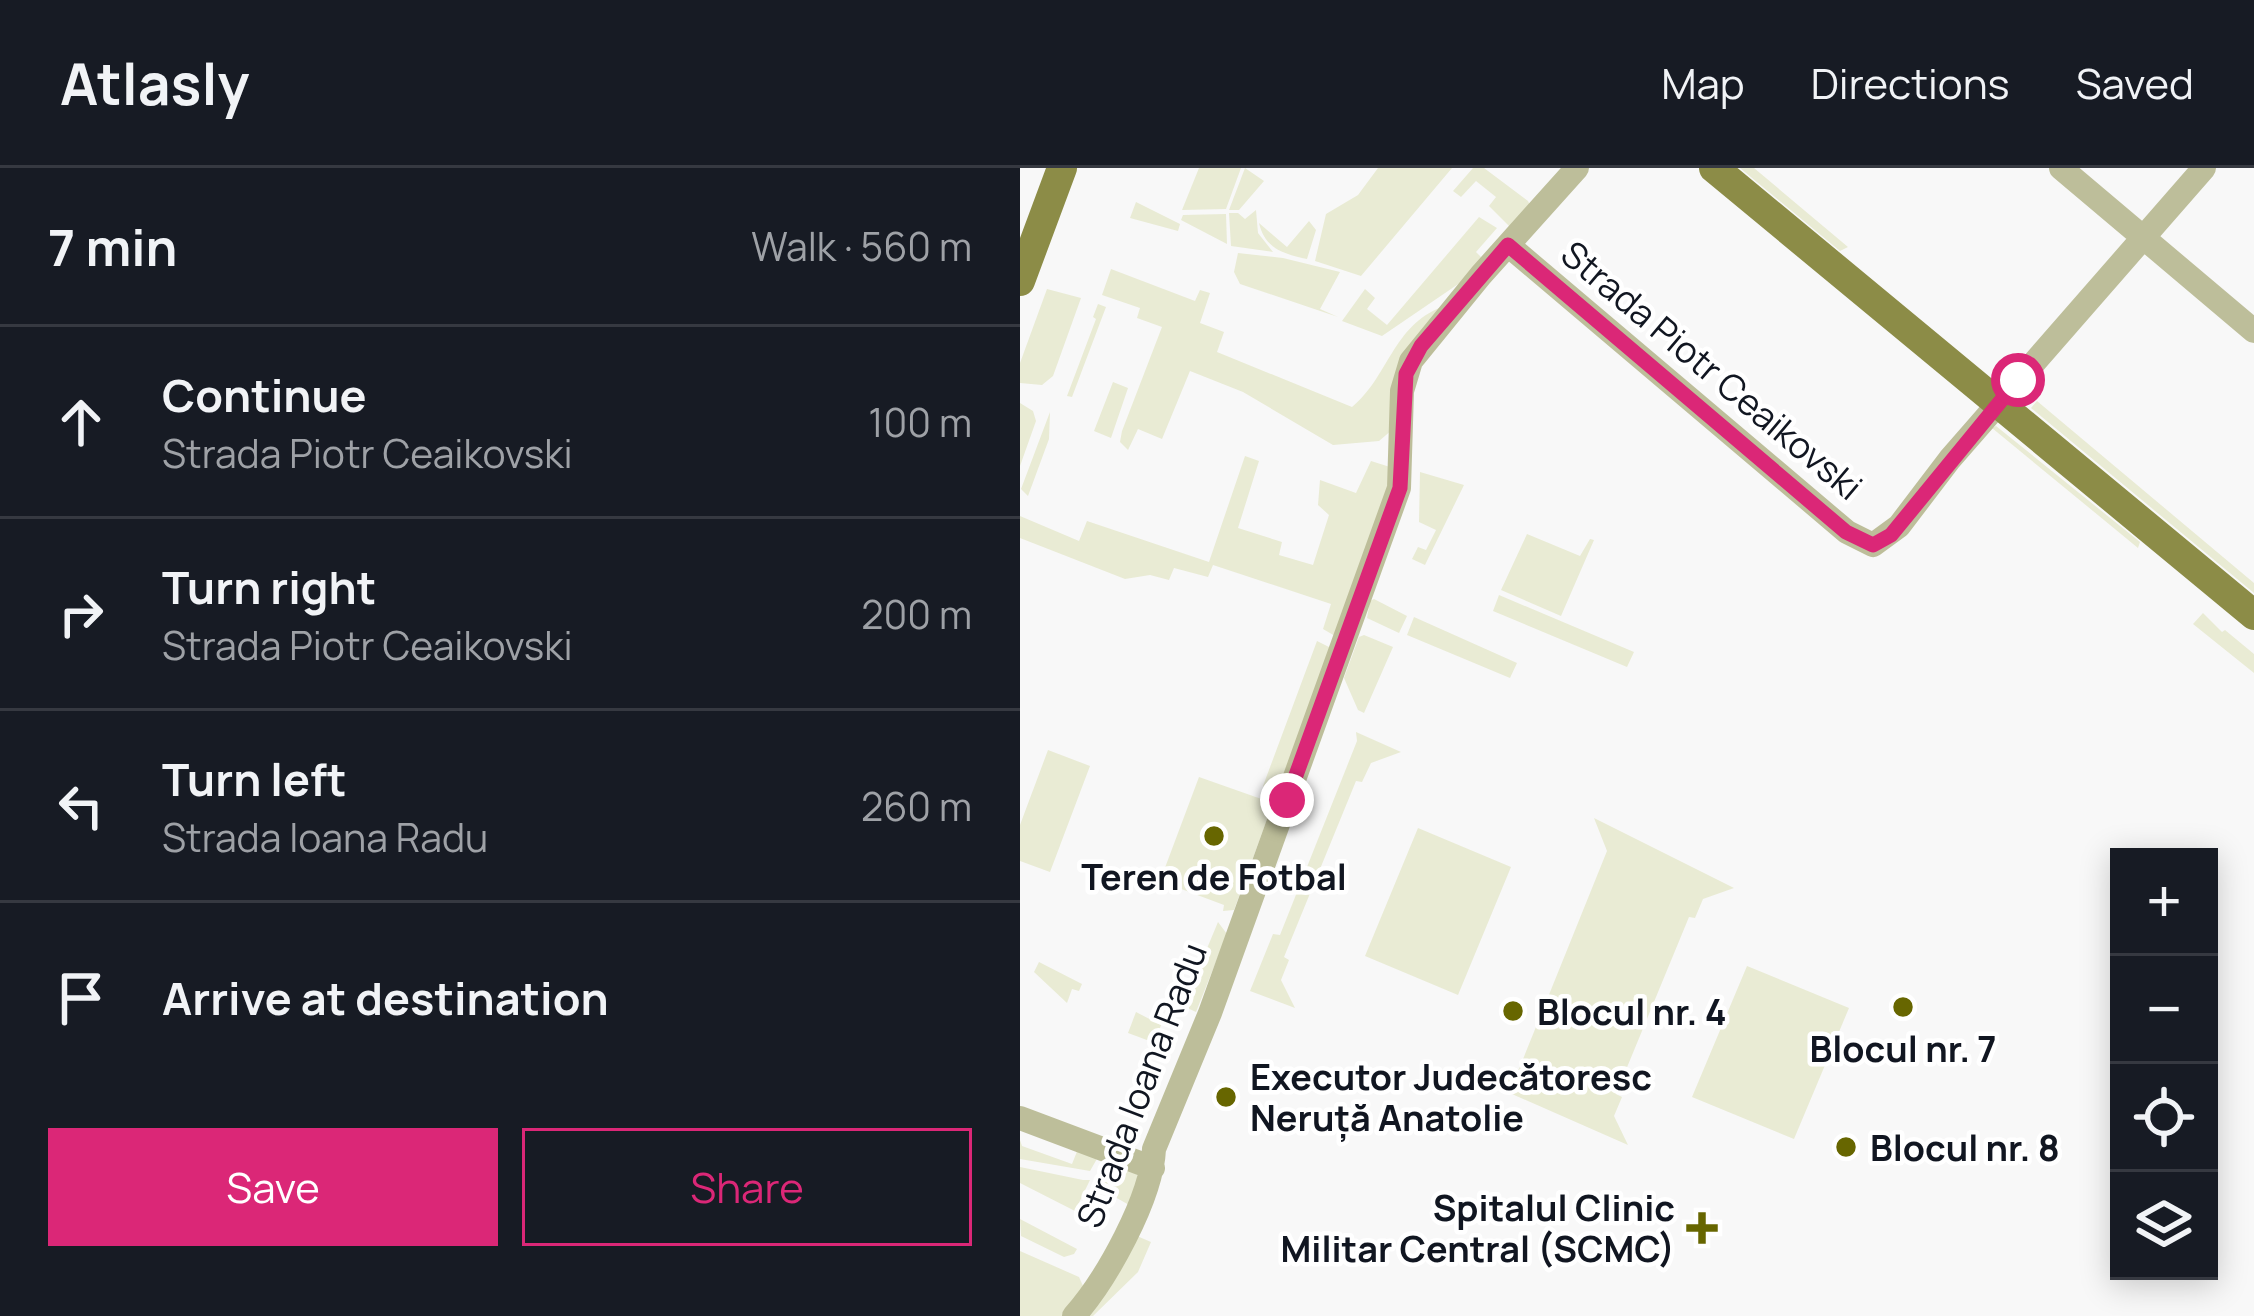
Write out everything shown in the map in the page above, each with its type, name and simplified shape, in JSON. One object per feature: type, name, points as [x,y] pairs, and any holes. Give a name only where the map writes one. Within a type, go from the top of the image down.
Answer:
[{"type":"main road","points":[[1020,280],[1062,168]]},
{"type":"main road","points":[[1714,168],[2254,615]]},
{"type":"street","name":"Strada Ioana Radu","points":[[1073,1316],[1103,1275],[1153,1168],[1154,1149],[1210,1013],[1400,488],[1406,374],[1421,346],[1577,168]]},
{"type":"street","points":[[2061,168],[2254,331]]},
{"type":"street","name":"Strada Piotr Ceaikovski","points":[[1508,245],[1846,532],[1873,545],[1891,535],[1998,403],[2204,168]]},
{"type":"street","points":[[1020,1118],[1153,1168]]},
{"type":"green space","points":[[1199,168],[1241,168],[1226,209],[1182,210]]},
{"type":"green space","points":[[1245,168],[1264,181],[1239,210],[1229,210]]},
{"type":"green space","points":[[1378,168],[1452,168],[1361,276],[1315,261],[1326,214],[1358,195]]},
{"type":"green space","points":[[1473,168],[1484,168],[1528,201],[1530,205],[1512,229],[1489,206],[1496,197],[1476,181],[1461,197],[1453,191]]},
{"type":"green space","points":[[1740,168],[1754,168],[1848,247],[1840,251]]},
{"type":"green space","points":[[1136,202],[1180,224],[1178,231],[1130,218]]},
{"type":"green space","points":[[1256,210],[1258,233],[1273,252],[1231,246],[1229,213],[1245,219]]},
{"type":"green space","points":[[1226,214],[1227,244],[1181,220],[1183,215]]},
{"type":"green space","points":[[1479,217],[1497,228],[1476,252],[1484,260],[1470,276],[1382,336],[1342,321],[1365,289],[1375,298],[1367,309],[1387,325]]},
{"type":"green space","points":[[1309,221],[1316,230],[1307,259],[1271,244],[1259,223],[1287,247]]},
{"type":"green space","points":[[1238,253],[1340,272],[1320,309],[1338,317],[1240,284],[1234,272]]},
{"type":"green space","points":[[1111,269],[1195,301],[1200,290],[1210,293],[1200,323],[1224,332],[1217,352],[1352,407],[1412,326],[1442,307],[1392,430],[1379,441],[1333,445],[1243,392],[1190,371],[1162,439],[1138,429],[1128,450],[1120,442],[1122,431],[1162,327],[1137,318],[1140,308],[1102,295]]},
{"type":"green space","points":[[1047,289],[1081,298],[1053,376],[1042,385],[1020,383],[1020,363]]},
{"type":"green space","points":[[1098,304],[1106,307],[1072,397],[1067,396],[1096,319]]},
{"type":"green space","points":[[1113,382],[1128,388],[1111,438],[1094,431]]},
{"type":"green space","points":[[2037,401],[2254,583],[2254,593],[2031,408]]},
{"type":"green space","points":[[1020,403],[1033,411],[1036,421],[1020,466]]},
{"type":"green space","points":[[1050,412],[1049,439],[1028,496],[1021,489]]},
{"type":"green space","points":[[1996,426],[2140,542],[2138,548],[1992,428]]},
{"type":"green space","points":[[1245,456],[1259,461],[1238,528],[1282,542],[1279,555],[1313,565],[1329,515],[1318,505],[1320,480],[1356,493],[1371,461],[1390,467],[1388,499],[1335,636],[1323,629],[1331,604],[1213,565],[1208,577],[1174,568],[1169,580],[1150,575],[1125,579],[1020,538],[1020,516],[1079,541],[1087,521],[1209,562]]},
{"type":"green space","points":[[1420,472],[1464,485],[1425,565],[1412,559],[1418,547],[1426,550],[1436,530],[1419,522]]},
{"type":"green space","points":[[1527,534],[1580,556],[1590,539],[1594,540],[1561,616],[1501,590]]},
{"type":"green space","points":[[1499,595],[1634,652],[1627,667],[1493,611]]},
{"type":"green space","points":[[1374,599],[1407,616],[1399,633],[1367,618]]},
{"type":"green space","points":[[2203,613],[2254,654],[2254,673],[2193,624]]},
{"type":"green space","points":[[1414,617],[1517,663],[1510,678],[1407,635]]},
{"type":"green space","points":[[1359,637],[1393,647],[1364,713],[1358,710],[1344,678]]},
{"type":"green space","points":[[1317,641],[1333,649],[1280,788],[1269,790],[1263,786]]},
{"type":"green space","points":[[1356,732],[1401,752],[1371,763],[1362,782],[1356,781],[1284,957],[1289,960],[1281,980],[1295,1008],[1250,991],[1273,934],[1280,935],[1357,741]]},
{"type":"green space","points":[[1048,750],[1090,766],[1050,872],[1020,861],[1020,825]]},
{"type":"green space","name":"Teren de Fotbal","points":[[1199,777],[1273,803],[1234,910],[1223,911],[1224,905],[1160,881]]},
{"type":"green space","points":[[1594,818],[1734,888],[1703,899],[1695,918],[1689,917],[1616,1094],[1622,1097],[1614,1116],[1628,1145],[1487,1083],[1519,1069],[1607,851]]},
{"type":"green space","points":[[1418,828],[1511,867],[1458,995],[1365,956]]},
{"type":"green space","points":[[1218,922],[1227,934],[1196,1012],[1183,1006]]},
{"type":"green space","points":[[1039,962],[1082,984],[1079,991],[1072,989],[1067,1003],[1034,972]]},
{"type":"green space","points":[[1747,966],[1849,1008],[1794,1139],[1692,1097]]},
{"type":"green space","points":[[1136,1012],[1161,1025],[1155,1043],[1128,1033]]},
{"type":"green space","points":[[1020,1140],[1022,1146],[1072,1164],[1078,1149],[1098,1157],[1090,1171],[1020,1159]]},
{"type":"green space","points":[[1115,1164],[1138,1175],[1131,1206],[1097,1187],[1109,1179]]},
{"type":"green space","points":[[1020,1167],[1090,1180],[1075,1211],[1020,1183]]},
{"type":"green space","points":[[1020,1219],[1077,1249],[1064,1257],[1021,1236]]},
{"type":"green space","points":[[1137,1236],[1151,1242],[1138,1272],[1093,1316],[1084,1316]]},
{"type":"green space","points":[[1020,1251],[1079,1277],[1083,1286],[1064,1316],[1020,1316]]},
{"type":"place","name":"Teren de Fotbal","points":[[1214,836]]},
{"type":"place","name":"Blocul nr. 7","points":[[1903,1007]]},
{"type":"place","name":"Blocul nr. 4","points":[[1513,1011]]},
{"type":"place","name":"Executor Judecătoresc Neruță Anatolie","points":[[1226,1097]]},
{"type":"place","name":"Blocul nr. 8","points":[[1846,1147]]},
{"type":"place","name":"Spitalul Clinic Militar Central (SCMC)","points":[[1702,1228]]},
{"type":"route","points":[[1287,800],[1400,488],[1402,391],[1411,361],[1508,245],[1864,543],[1873,545],[1891,535],[2018,380]]}]
